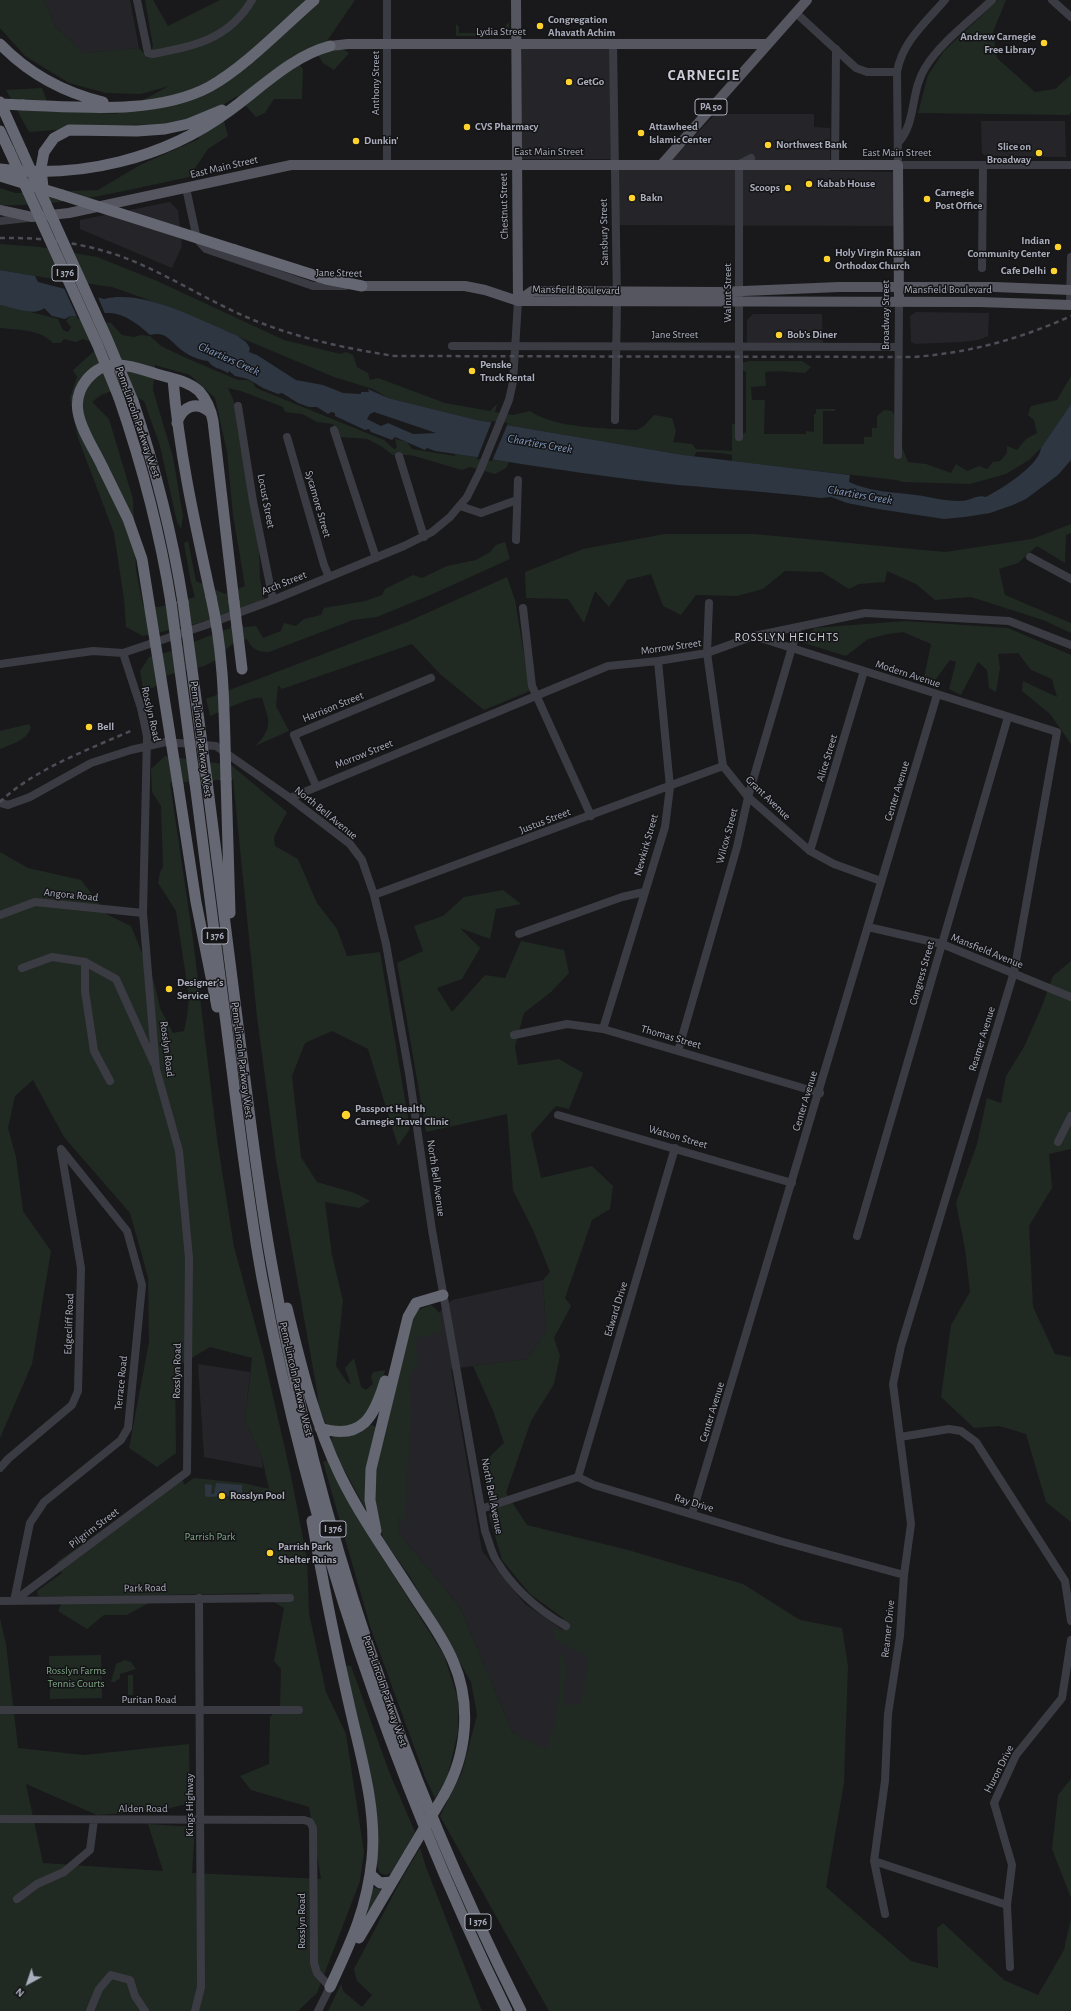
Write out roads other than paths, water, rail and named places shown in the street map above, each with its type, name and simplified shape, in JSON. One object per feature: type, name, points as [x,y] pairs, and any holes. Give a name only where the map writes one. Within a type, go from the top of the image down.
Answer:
[{"type":"highway","points":[[0,103],[23,105],[143,106],[189,96],[209,86],[233,70],[314,0]]},
{"type":"highway","points":[[0,44],[26,67],[52,84],[82,97],[117,106]]},
{"type":"highway","points":[[0,169],[56,172],[89,168],[129,159],[160,149],[191,136],[218,120],[305,55],[330,46]]},
{"type":"highway","points":[[44,199],[41,168],[44,152],[54,138],[69,130],[137,131],[171,128],[201,120],[246,98]]},
{"type":"highway","name":"Penn-Lincoln Parkway West","points":[[0,103],[108,341],[133,401],[163,502],[178,567],[183,602],[264,1217],[284,1329],[309,1440],[355,1605],[392,1713],[438,1831],[479,1925],[521,2011]]},
{"type":"highway","name":"Penn-Lincoln Parkway West","points":[[0,131],[98,346],[135,444],[152,505],[171,604],[234,1090],[262,1275],[298,1443],[328,1554],[381,1717],[422,1824],[468,1930],[507,2011]]},
{"type":"highway","points":[[0,176],[326,278],[362,286]]},
{"type":"highway","points":[[234,1090],[200,923],[142,559],[128,519],[82,424],[78,412],[78,399],[81,388],[88,378],[97,370],[115,365],[144,371],[189,384],[198,391],[206,401],[212,414],[242,669]]},
{"type":"highway","points":[[172,379],[185,478],[219,636],[223,671],[233,988]]},
{"type":"highway","points":[[177,423],[184,410],[192,405],[203,407],[212,414]]},
{"type":"highway","points":[[264,1217],[309,1395],[320,1428],[348,1491],[442,1639],[453,1661],[460,1684],[464,1708],[464,1734],[457,1766],[444,1795],[330,1987]]},
{"type":"highway","points":[[320,1428],[346,1432],[357,1429],[365,1423],[382,1393],[405,1307],[410,1300],[419,1295],[430,1292],[443,1295]]},
{"type":"highway","points":[[379,1541],[370,1500],[371,1469],[408,1317],[413,1307],[418,1302],[443,1295]]},
{"type":"highway","points":[[298,1443],[329,1612],[369,1796],[373,1827],[370,1874],[361,1918],[330,1987]]},
{"type":"highway","points":[[370,1874],[380,1883],[392,1882]]},
{"type":"highway","points":[[468,1930],[500,2011]]},
{"type":"main road","name":"Chestnut Street","points":[[516,0],[518,301]]},
{"type":"main road","name":"PA 50","points":[[662,164],[807,0]]},
{"type":"main road","name":"Lydia Street","points":[[330,46],[348,44],[768,44]]},
{"type":"main road","name":"East Main Street","points":[[0,210],[32,217],[69,213],[291,165],[898,165]]},
{"type":"main road","name":"Broadway Street","points":[[898,165],[899,302]]},
{"type":"main road","name":"Jane Street","points":[[362,286],[465,286],[485,290],[518,301]]},
{"type":"main road","name":"Mansfield Boulevard","points":[[518,301],[532,291],[739,291],[825,287],[995,287],[1071,290]]},
{"type":"main road","name":"Mansfield Boulevard","points":[[518,301],[899,302],[1070,305]]},
{"type":"street","points":[[137,0],[148,53],[153,54],[192,47],[216,36],[239,18],[252,0]]},
{"type":"street","name":"Anthony Street","points":[[387,0],[387,165]]},
{"type":"street","name":"Broadway Street","points":[[898,165],[897,72],[903,50],[945,0]]},
{"type":"street","points":[[898,143],[904,136],[911,122],[915,94],[925,69],[942,47],[992,0]]},
{"type":"street","points":[[1052,0],[1071,17]]},
{"type":"street","points":[[796,13],[856,68],[863,70],[897,72]]},
{"type":"street","name":"Sansbury Street","points":[[613,44],[616,291],[615,420]]},
{"type":"street","points":[[835,165],[836,49]]},
{"type":"street","points":[[738,164],[751,158]]},
{"type":"street","name":"Walnut Street","points":[[738,164],[740,302],[739,437]]},
{"type":"street","name":"East Main Street","points":[[898,165],[1071,165]]},
{"type":"street","points":[[982,268],[983,165]]},
{"type":"street","name":"Jane Street","points":[[186,188],[197,239],[206,249],[313,286],[362,286]]},
{"type":"street","points":[[0,221],[32,217]]},
{"type":"street","points":[[1070,305],[1071,257]]},
{"type":"street","name":"Chestnut Street","points":[[504,411],[513,382],[518,301]]},
{"type":"street","name":"Broadway Street","points":[[898,455],[899,302]]},
{"type":"street","name":"Jane Street","points":[[452,346],[898,347]]},
{"type":"street","name":"Locust Street","points":[[238,406],[253,501],[273,600]]},
{"type":"street","name":"Arch Street","points":[[0,664],[94,651],[123,654],[206,626],[273,600],[424,537],[440,526],[460,506],[466,497],[480,471],[504,411]]},
{"type":"street","points":[[334,430],[376,558]]},
{"type":"street","name":"Sycamore Street","points":[[287,437],[324,565],[329,577]]},
{"type":"street","points":[[399,456],[424,537]]},
{"type":"street","points":[[516,540],[518,480]]},
{"type":"street","points":[[460,506],[481,513],[517,500]]},
{"type":"street","points":[[1030,557],[1071,579]]},
{"type":"street","points":[[709,603],[707,653],[723,766]]},
{"type":"street","points":[[523,608],[532,686],[591,816]]},
{"type":"street","name":"Morrow Street","points":[[290,798],[608,666],[658,661],[707,653],[754,636],[865,613],[1009,621],[1071,645]]},
{"type":"street","name":"Wilcox Street","points":[[678,1051],[736,847],[748,797],[798,627]]},
{"type":"street","name":"Modern Avenue","points":[[754,636],[1056,732]]},
{"type":"street","name":"Rosslyn Road","points":[[123,654],[141,708],[148,746],[143,913],[156,1069],[179,1151],[189,1258],[187,1472]]},
{"type":"street","name":"Newkirk Street","points":[[603,1029],[665,827],[670,787],[658,661]]},
{"type":"street","name":"Alice Street","points":[[810,851],[864,671]]},
{"type":"street","name":"Harrison Street","points":[[316,786],[294,735],[431,678]]},
{"type":"street","name":"Center Avenue","points":[[692,1514],[820,1093],[881,881],[937,695]]},
{"type":"street","name":"Congress Street","points":[[857,1236],[1008,717]]},
{"type":"street","name":"Reamer Avenue","points":[[901,1346],[1014,972],[1056,732]]},
{"type":"street","name":"North Bell Avenue","points":[[0,803],[8,805],[30,796],[90,763],[148,746],[166,742],[216,746],[290,798],[350,844],[362,860],[374,895],[386,944],[409,1073],[443,1295],[485,1531],[496,1560],[518,1589],[536,1606],[566,1626]]},
{"type":"street","name":"Grant Avenue","points":[[723,766],[748,797],[810,851],[834,864],[881,881]]},
{"type":"street","name":"Justus Street","points":[[374,895],[670,787],[723,766]]},
{"type":"street","points":[[519,934],[622,897],[644,892]]},
{"type":"street","name":"Angora Road","points":[[0,915],[35,902],[143,913]]},
{"type":"street","name":"Mansfield Avenue","points":[[868,927],[942,944],[1014,972],[1071,997]]},
{"type":"street","points":[[22,968],[52,957],[85,962],[116,979],[156,1069]]},
{"type":"street","points":[[85,962],[85,991],[94,1051],[110,1081]]},
{"type":"street","name":"Thomas Street","points":[[514,1035],[567,1024],[603,1029],[723,1063],[820,1093]]},
{"type":"street","name":"Watson Street","points":[[558,1115],[792,1183]]},
{"type":"street","points":[[1058,1142],[1071,1116]]},
{"type":"street","name":"Edward Drive","points":[[578,1477],[675,1148]]},
{"type":"street","name":"Edgecliff Road","points":[[0,1468],[8,1458],[72,1405],[78,1391],[81,1268],[61,1149]]},
{"type":"street","name":"Terrace Road","points":[[14,1601],[30,1523],[36,1512],[44,1502],[121,1440],[128,1428],[142,1285],[127,1232],[61,1149]]},
{"type":"street","name":"Reamer Drive","points":[[885,1914],[874,1860],[885,1781],[888,1714],[900,1636],[904,1575],[912,1524],[893,1384],[901,1346]]},
{"type":"street","points":[[900,1437],[949,1429],[961,1432],[976,1442],[1065,1581],[1071,1621]]},
{"type":"street","name":"Pilgrim Street","points":[[14,1601],[187,1472]]},
{"type":"street","points":[[481,1509],[578,1477]]},
{"type":"street","name":"Ray Drive","points":[[578,1477],[594,1485],[780,1541],[904,1575]]},
{"type":"street","name":"Kings Highway","points":[[195,2011],[201,1987],[201,1711],[199,1598]]},
{"type":"street","name":"Park Road","points":[[0,1600],[290,1598]]},
{"type":"street","name":"Huron Drive","points":[[1010,1967],[1007,1905],[1012,1865],[994,1803],[1016,1755],[1062,1698],[1071,1640]]},
{"type":"street","name":"Puritan Road","points":[[0,1710],[298,1710]]},
{"type":"street","name":"Alden Road","points":[[0,1818],[94,1820],[304,1820],[310,1822]]},
{"type":"street","points":[[18,1899],[37,1884],[64,1872],[90,1850],[94,1820]]},
{"type":"street","name":"Rosslyn Road","points":[[310,1822],[312,1828],[314,1963],[317,1973],[330,1987]]},
{"type":"street","points":[[874,1860],[1007,1905]]},
{"type":"street","points":[[90,2011],[99,1989],[111,1975],[130,1980],[135,1996],[145,2011]]},
{"type":"street","points":[[318,2011],[330,1987]]},
{"type":"water","name":"Chartiers Creek","points":[[0,270],[35,276],[38,282],[104,299],[120,297],[137,298],[154,302],[188,314],[236,335],[246,342],[250,348],[249,352],[257,355],[296,380],[323,385],[343,393],[361,394],[361,392],[369,392],[368,389],[388,398],[477,420],[683,455],[850,475],[849,482],[865,488],[942,500],[963,501],[979,496],[986,497],[1018,476],[1034,462],[1039,455],[1041,448],[1071,404],[1071,460],[1058,475],[1026,499],[990,513],[944,519],[847,503],[831,497],[821,498],[676,485],[579,473],[435,451],[427,448],[425,450],[395,437],[392,440],[371,432],[369,429],[365,430],[335,416],[335,413],[331,412],[328,414],[317,407],[309,407],[298,403],[282,393],[278,394],[263,388],[248,379],[235,376],[229,371],[228,373],[210,364],[208,361],[186,353],[163,335],[150,335],[141,327],[121,315],[105,313],[70,316],[65,319],[52,316],[44,308],[40,311],[29,312],[0,305]],"holes":[[[374,412],[436,433],[413,434],[388,423],[381,426],[367,419],[370,414]]]},
{"type":"water","points":[[216,1483],[242,1485],[242,1495],[207,1497],[205,1495],[205,1484],[212,1485],[211,1494],[214,1494]]},
{"type":"railway","points":[[0,238],[29,238],[72,243],[114,254],[131,260],[217,303],[268,326],[321,342],[394,356],[913,357],[954,352],[994,344],[1033,332],[1071,316]]},
{"type":"railway","points":[[0,802],[13,790],[45,770],[81,752],[133,730]]},
{"type":"place","name":"Congregation Ahavath Achim","points":[[540,26]]},
{"type":"place","name":"Andrew Carnegie Free Library","points":[[1044,43]]},
{"type":"place","name":"GetGo","points":[[569,82]]},
{"type":"place","name":"CVS Pharmacy","points":[[467,127]]},
{"type":"place","name":"Attawheed Islamic Center","points":[[641,133]]},
{"type":"place","name":"Dunkin'","points":[[356,141]]},
{"type":"place","name":"Northwest Bank","points":[[768,145]]},
{"type":"place","name":"Slice on Broadway","points":[[1039,153]]},
{"type":"place","name":"Kabab House","points":[[809,184]]},
{"type":"place","name":"Scoops","points":[[788,188]]},
{"type":"place","name":"Bakn","points":[[632,198]]},
{"type":"place","name":"Carnegie Post Office","points":[[927,199]]},
{"type":"place","name":"Indian Community Center","points":[[1058,247]]},
{"type":"place","name":"Holy Virgin Russian Orthodox Church","points":[[827,259]]},
{"type":"place","name":"Cafe Delhi","points":[[1054,271]]},
{"type":"place","name":"Bob's Diner","points":[[779,335]]},
{"type":"place","name":"Penske Truck Rental","points":[[472,371]]},
{"type":"place","name":"Bell","points":[[89,727]]},
{"type":"place","name":"Designer's Service","points":[[169,989]]},
{"type":"place","name":"Passport Health Carnegie Travel Clinic","points":[[346,1115]]},
{"type":"place","name":"Rosslyn Pool","points":[[222,1496]]},
{"type":"place","name":"Parrish Park Shelter Ruins","points":[[270,1553]]},
{"type":"district","name":"CARNEGIE","points":[[704,75]]},
{"type":"district","name":"ROSSLYN HEIGHTS","points":[[787,637]]},
{"type":"park label","name":"Parrish Park","points":[[210,1537]]},
{"type":"park label","name":"Rosslyn Farms Tennis Courts","points":[[76,1677]]}]
